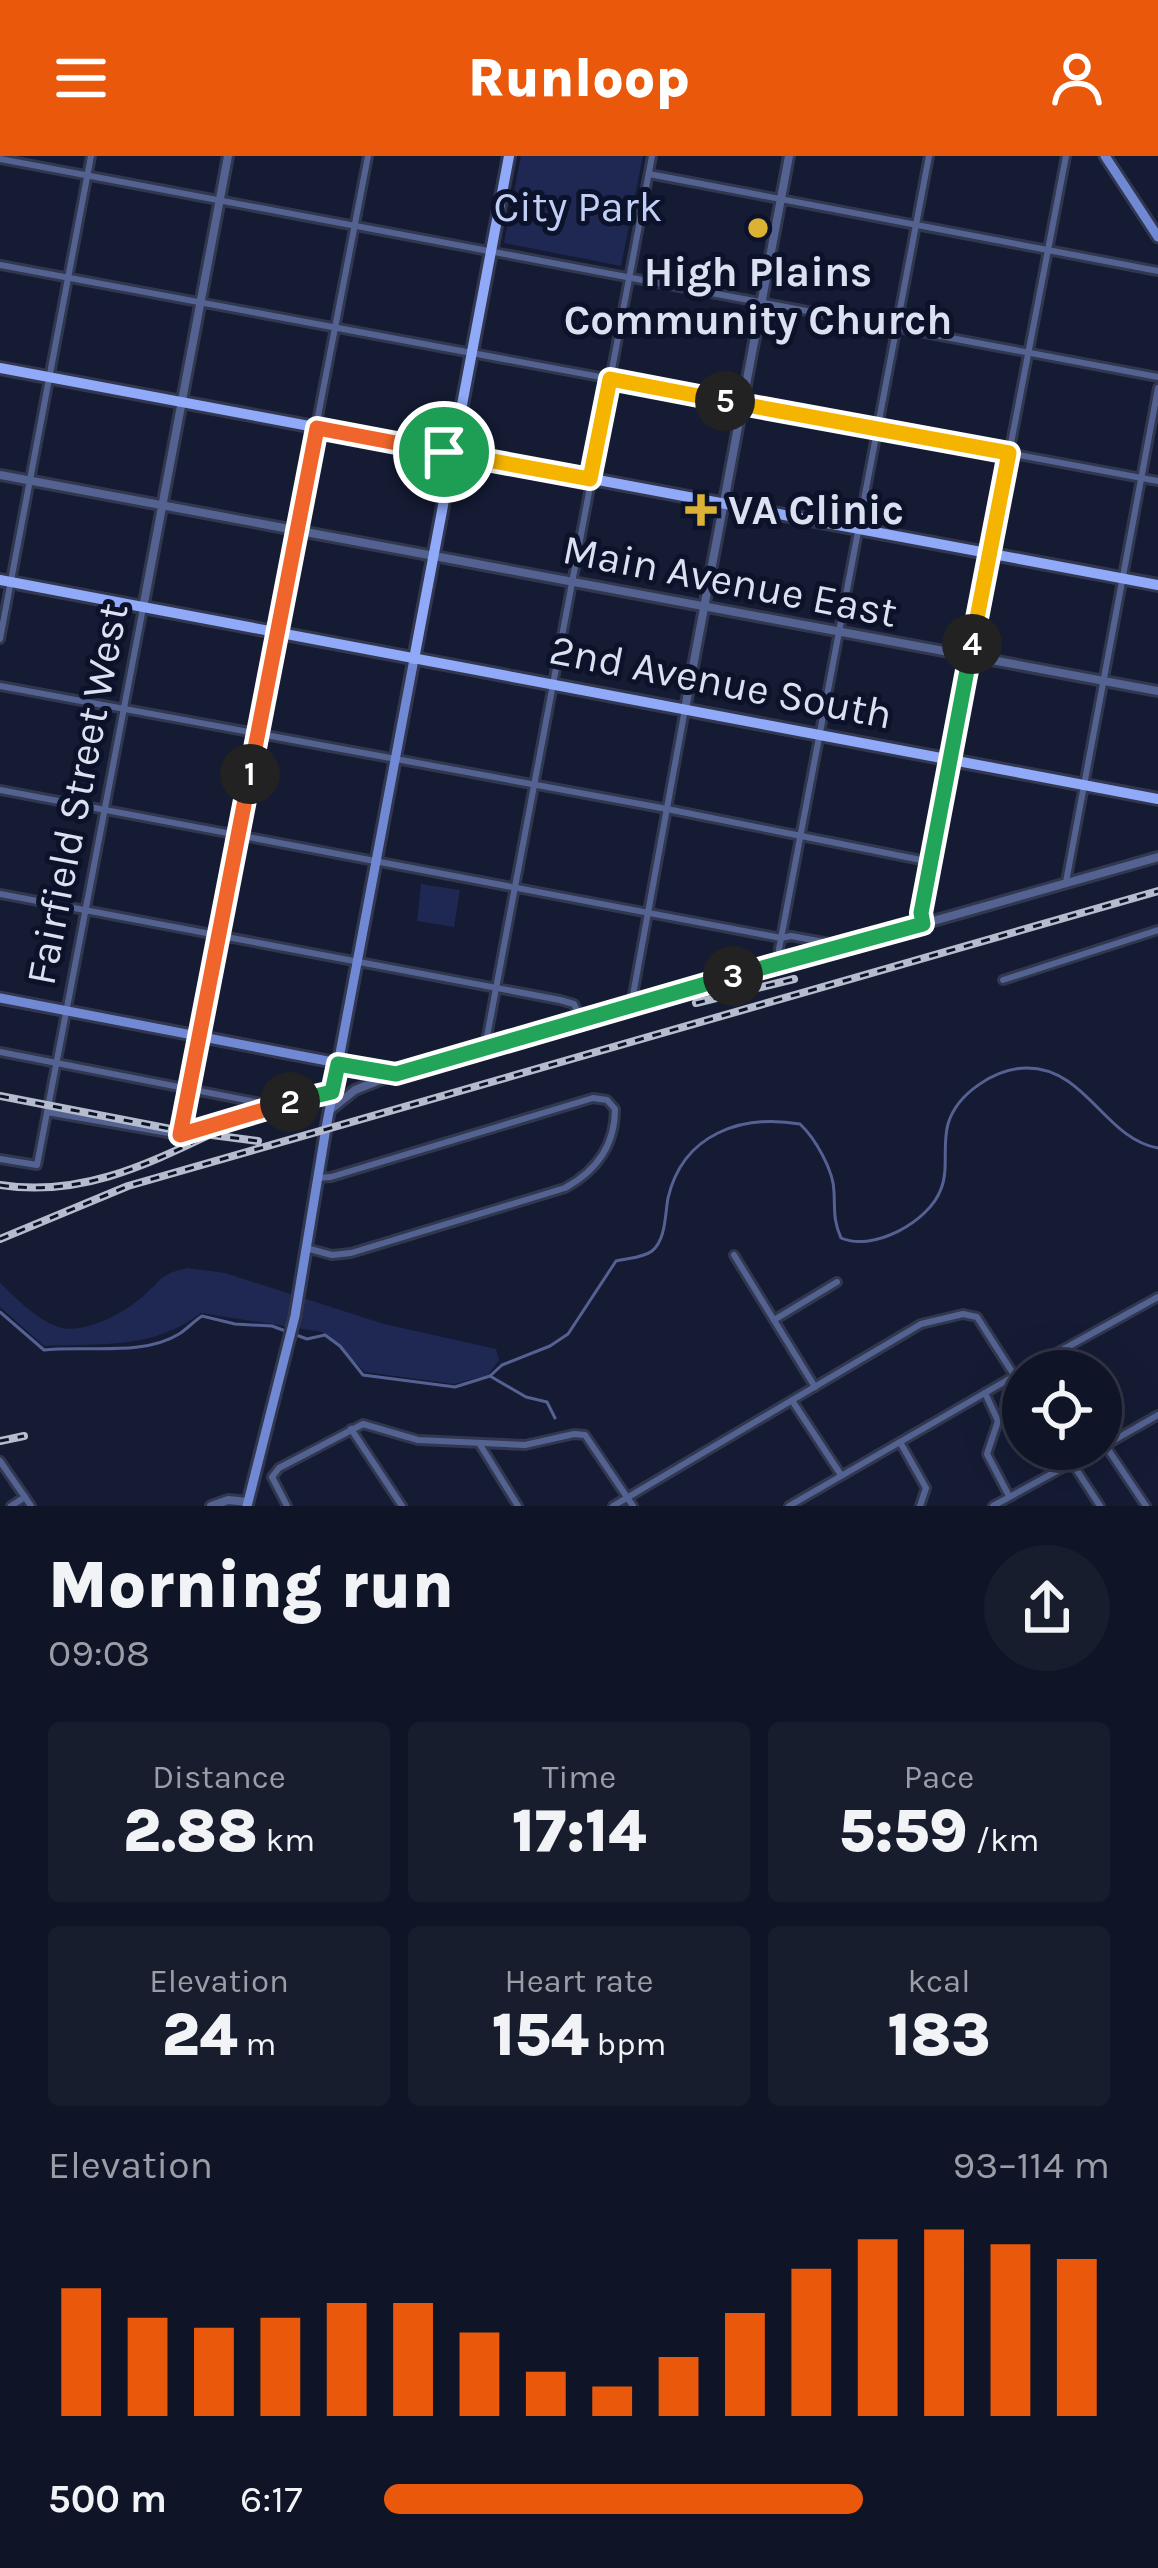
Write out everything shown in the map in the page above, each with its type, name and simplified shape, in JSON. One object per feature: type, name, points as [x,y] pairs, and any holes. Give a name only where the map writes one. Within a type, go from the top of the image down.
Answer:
[{"type":"main road","points":[[251,1505],[282,1378],[509,156]]},
{"type":"main road","points":[[1105,156],[1158,237]]},
{"type":"main road","points":[[0,368],[1158,585]]},
{"type":"main road","name":"2nd Avenue South","points":[[6,581],[1158,799]]},
{"type":"main road","points":[[0,998],[338,1064]]},
{"type":"street","points":[[0,639],[6,581],[31,480],[92,156]]},
{"type":"street","name":"Fairfield Street West","points":[[0,1159],[37,1165],[228,156]]},
{"type":"street","points":[[180,1135],[368,156]]},
{"type":"street","points":[[485,1047],[652,156]]},
{"type":"street","points":[[631,1006],[789,156]]},
{"type":"street","points":[[780,964],[781,938],[929,156]]},
{"type":"street","points":[[923,924],[921,913],[1066,156]]},
{"type":"street","points":[[0,159],[1158,377]]},
{"type":"street","points":[[649,175],[1158,271]]},
{"type":"street","points":[[0,265],[1158,482]]},
{"type":"street","points":[[1066,882],[1158,388]]},
{"type":"street","name":"Main Avenue East","points":[[0,475],[1158,692]]},
{"type":"street","points":[[0,686],[931,862]]},
{"type":"street","points":[[0,790],[844,946]]},
{"type":"street","points":[[329,1111],[355,1090],[396,1074],[1158,857]]},
{"type":"street","points":[[0,894],[574,1004],[581,1019]]},
{"type":"street","points":[[1003,980],[1158,931]]},
{"type":"street","points":[[0,1052],[274,1106]]},
{"type":"street","points":[[338,1064],[396,1074]]},
{"type":"street","points":[[47,1112],[180,1135],[332,1092]]},
{"type":"street","points":[[305,1250],[332,1256],[351,1253],[565,1188],[601,1157],[615,1109],[607,1100],[593,1098],[332,1178],[317,1178]]},
{"type":"street","points":[[734,1255],[815,1387]]},
{"type":"street","points":[[774,1320],[837,1282]]},
{"type":"street","points":[[1061,1350],[1158,1297]]},
{"type":"street","points":[[613,1506],[921,1324],[963,1314],[976,1318],[1002,1356]]},
{"type":"street","points":[[789,1506],[1002,1383]]},
{"type":"street","points":[[985,1393],[998,1421],[987,1454],[1009,1496]]},
{"type":"street","points":[[793,1402],[842,1475]]},
{"type":"street","points":[[1122,1435],[1158,1415]]},
{"type":"street","points":[[283,1505],[272,1477],[279,1468],[363,1424],[418,1440],[525,1445],[574,1434],[585,1436],[633,1506]]},
{"type":"street","points":[[351,1428],[402,1506]]},
{"type":"street","points":[[478,1442],[518,1506]]},
{"type":"street","points":[[900,1442],[926,1488],[920,1506]]},
{"type":"street","points":[[0,1461],[31,1506]]},
{"type":"street","points":[[992,1506],[1057,1470]]},
{"type":"street","points":[[1077,1470],[1100,1506]]},
{"type":"street","points":[[1119,1470],[1146,1506]]},
{"type":"street","points":[[11,1506],[25,1497]]},
{"type":"street","points":[[211,1506],[227,1500],[251,1505]]},
{"type":"green space","name":"City Park","points":[[521,156],[643,156],[621,266],[504,243]]},
{"type":"green space","points":[[421,884],[460,890],[454,927],[417,921]]},
{"type":"green space","points":[[188,1268],[225,1273],[384,1324],[496,1349],[499,1360],[488,1375],[454,1384],[365,1372],[322,1332],[201,1313],[145,1339],[44,1346],[0,1307],[0,1283],[45,1321],[62,1328],[83,1328],[134,1303],[166,1275]]},
{"type":"waterway","points":[[0,1312],[44,1350],[148,1346],[179,1334],[202,1316],[272,1326],[307,1339],[325,1335],[363,1375],[455,1387],[490,1376],[502,1365],[568,1334],[616,1261],[644,1255],[657,1246],[668,1198],[687,1158],[701,1144],[736,1126],[800,1124],[831,1174],[841,1238],[854,1241],[884,1237],[925,1213],[943,1182],[946,1132],[953,1113],[979,1084],[1003,1072],[1027,1068],[1065,1079],[1123,1132],[1158,1148]]},
{"type":"waterway","points":[[490,1376],[526,1397],[547,1402],[555,1418]]},
{"type":"railway","points":[[0,1239],[128,1186],[1158,891]]},
{"type":"railway","points":[[696,1003],[794,979]]},
{"type":"railway","points":[[0,1096],[258,1141]]},
{"type":"railway","points":[[0,1185],[29,1188],[83,1183],[134,1168],[211,1134]]},
{"type":"railway","points":[[0,1441],[24,1436]]},
{"type":"place","name":"High Plains Community Church","points":[[758,228]]},
{"type":"place","name":"VA Clinic","points":[[701,510]]},
{"type":"route","points":[[610,379],[1009,453],[921,913],[923,924],[396,1074],[338,1064],[332,1092],[180,1135],[317,428],[444,452],[590,479],[610,379]]}]
